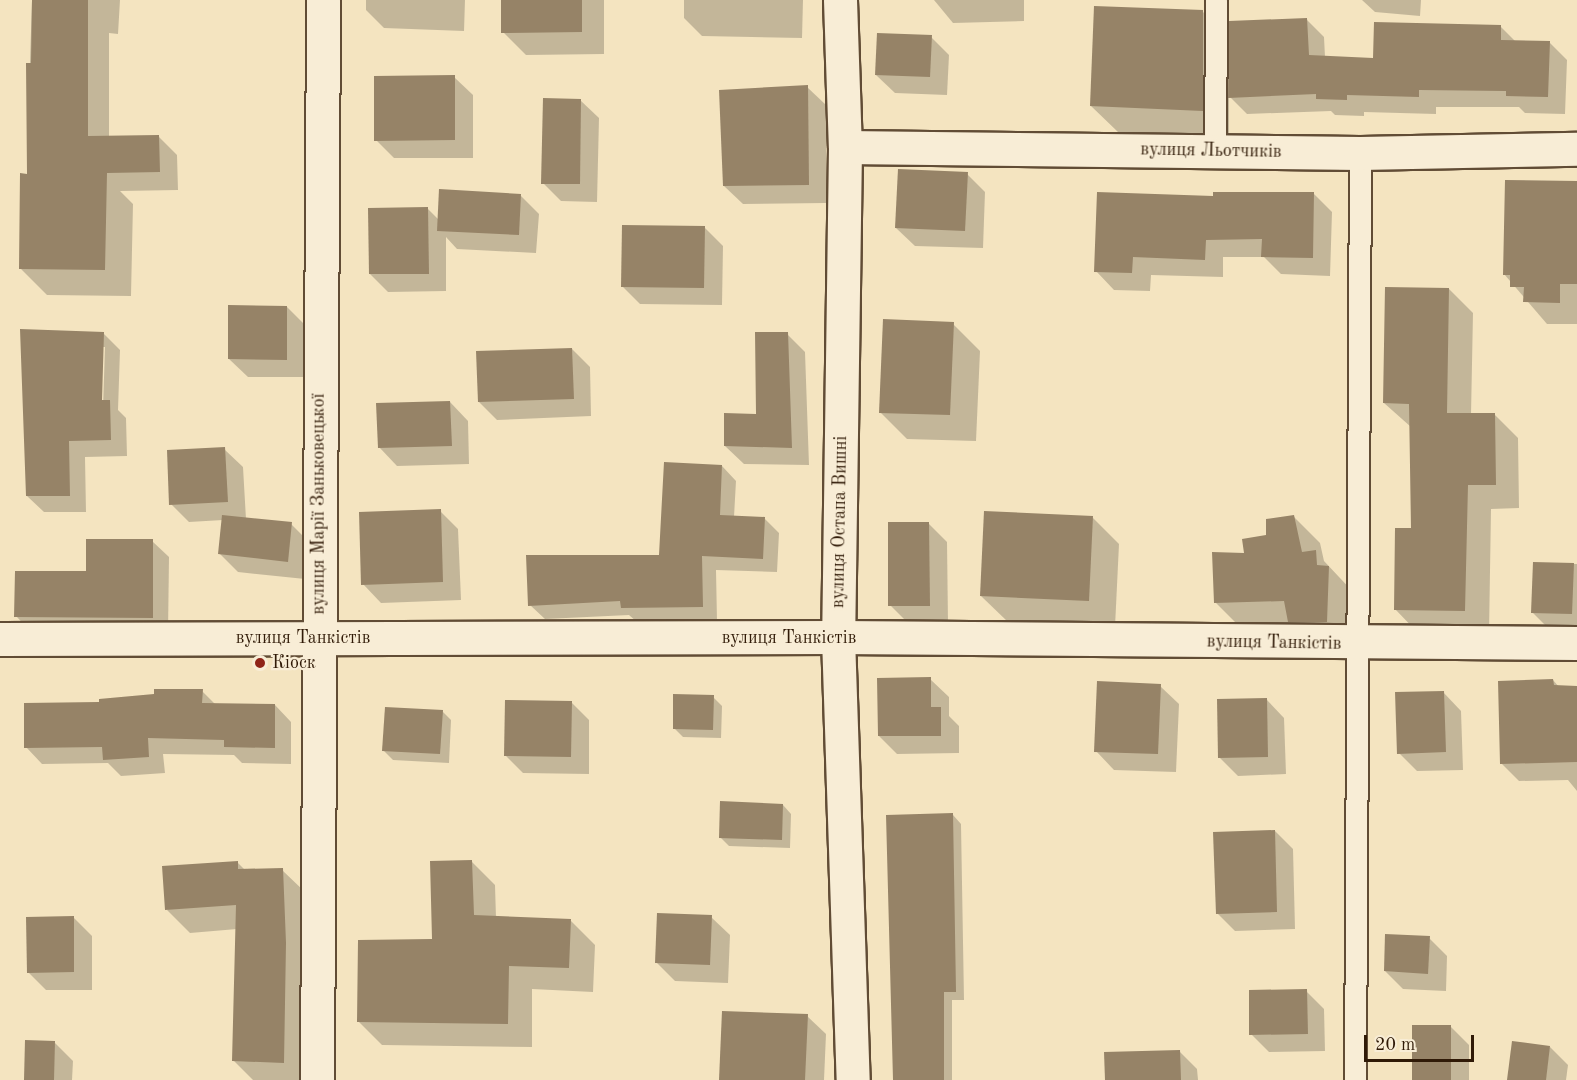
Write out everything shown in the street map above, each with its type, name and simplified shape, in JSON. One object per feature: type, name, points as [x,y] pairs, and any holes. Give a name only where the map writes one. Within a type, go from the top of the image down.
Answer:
[{"type":"street","name":"вулиця Марії Заньковецької","points":[[317,1080],[323,0]]},
{"type":"street","name":"вулиця Остапа Вишні","points":[[840,0],[845,147],[838,637],[853,1080]]},
{"type":"street","name":"вулиця Льотчиків","points":[[845,147],[1360,153],[1577,149]]},
{"type":"street","name":"вулиця Танкістів","points":[[0,639],[838,637],[1357,644],[1577,643]]},
{"type":"lane","points":[[1215,151],[1216,0]]},
{"type":"lane","points":[[1355,1080],[1360,153]]},
{"type":"building","points":[[32,0],[88,0],[88,136],[159,135],[160,172],[107,173],[105,270],[19,269],[20,173],[27,174],[26,63],[31,63]]},
{"type":"building","points":[[501,0],[582,0],[582,32],[501,33]]},
{"type":"building","points":[[1094,6],[1203,10],[1203,111],[1090,106]]},
{"type":"building","points":[[1307,18],[1309,55],[1373,58],[1374,22],[1501,25],[1501,40],[1550,41],[1548,97],[1506,96],[1506,91],[1419,90],[1419,97],[1347,95],[1347,100],[1316,99],[1316,94],[1228,98],[1229,21]]},
{"type":"building","points":[[877,33],[932,35],[930,77],[875,75]]},
{"type":"building","points":[[455,75],[455,140],[374,141],[374,76]]},
{"type":"building","points":[[808,85],[809,185],[723,186],[719,90]]},
{"type":"building","points":[[543,98],[581,99],[580,184],[541,184]]},
{"type":"building","points":[[898,169],[968,172],[965,231],[895,228]]},
{"type":"building","points":[[1505,180],[1577,181],[1577,284],[1560,284],[1560,303],[1523,302],[1524,287],[1510,287],[1510,275],[1503,275]]},
{"type":"building","points":[[439,189],[521,194],[519,235],[437,231]]},
{"type":"building","points":[[1097,192],[1213,196],[1213,192],[1314,192],[1313,258],[1261,257],[1262,239],[1206,240],[1205,260],[1133,257],[1132,273],[1094,272]]},
{"type":"building","points":[[428,207],[429,274],[369,274],[368,208]]},
{"type":"building","points":[[622,225],[705,226],[704,288],[621,287]]},
{"type":"building","points":[[1385,287],[1449,288],[1447,413],[1495,413],[1496,485],[1468,485],[1465,611],[1394,610],[1395,528],[1411,528],[1409,404],[1383,403]]},
{"type":"building","points":[[228,305],[287,306],[287,360],[228,359]]},
{"type":"building","points":[[883,319],[954,322],[950,415],[879,413]]},
{"type":"building","points":[[20,329],[104,332],[102,400],[110,400],[111,440],[69,441],[70,496],[26,496]]},
{"type":"building","points":[[755,332],[788,332],[792,448],[724,446],[724,413],[756,414]]},
{"type":"building","points":[[572,348],[574,399],[478,402],[476,351]]},
{"type":"building","points":[[450,401],[452,446],[378,448],[376,403]]},
{"type":"building","points":[[225,447],[228,502],[169,505],[167,450]]},
{"type":"building","points":[[664,462],[722,465],[720,515],[765,517],[763,559],[702,556],[703,607],[621,608],[620,601],[528,606],[526,555],[659,555]]},
{"type":"building","points":[[441,509],[443,582],[361,585],[359,512]]},
{"type":"building","points":[[984,511],[1093,516],[1089,601],[980,596]]},
{"type":"building","points":[[222,515],[292,522],[288,562],[218,554]]},
{"type":"building","points":[[1294,515],[1302,552],[1316,550],[1317,565],[1329,566],[1327,622],[1288,622],[1284,601],[1214,603],[1212,552],[1244,553],[1242,539],[1266,535],[1266,519]]},
{"type":"building","points":[[888,522],[929,522],[930,606],[888,606]]},
{"type":"building","points":[[86,539],[153,539],[153,618],[14,617],[15,571],[86,571]]},
{"type":"building","points":[[1533,562],[1574,563],[1572,614],[1531,613]]},
{"type":"building","points":[[931,677],[931,707],[941,707],[941,736],[878,736],[877,678]]},
{"type":"building","points":[[1553,679],[1554,685],[1577,686],[1577,762],[1500,764],[1498,681]]},
{"type":"building","points":[[1097,681],[1161,684],[1158,754],[1094,752]]},
{"type":"building","points":[[154,689],[203,689],[202,703],[275,704],[275,748],[224,747],[224,740],[148,738],[149,757],[103,760],[102,747],[24,748],[24,703],[99,702],[99,699],[154,694]]},
{"type":"building","points":[[1444,691],[1446,752],[1397,754],[1395,692]]},
{"type":"building","points":[[673,694],[714,695],[713,730],[673,729]]},
{"type":"building","points":[[1267,698],[1268,757],[1218,758],[1217,699]]},
{"type":"building","points":[[505,700],[572,701],[571,757],[504,756]]},
{"type":"building","points":[[385,707],[443,710],[440,754],[382,751]]},
{"type":"building","points":[[720,801],[783,804],[782,840],[719,838]]},
{"type":"building","points":[[953,813],[956,992],[944,992],[944,1080],[893,1080],[886,815]]},
{"type":"building","points":[[1275,830],[1277,912],[1216,914],[1213,832]]},
{"type":"building","points":[[472,860],[474,915],[571,919],[569,968],[509,966],[508,1024],[357,1022],[358,940],[432,939],[430,861]]},
{"type":"building","points":[[238,861],[238,869],[283,868],[286,943],[284,1063],[232,1061],[236,905],[165,910],[162,866]]},
{"type":"building","points":[[657,913],[712,915],[710,965],[655,963]]},
{"type":"building","points":[[74,916],[74,972],[27,973],[26,917]]},
{"type":"building","points":[[1385,934],[1430,936],[1428,974],[1384,971]]},
{"type":"building","points":[[1307,989],[1308,1034],[1249,1035],[1249,990]]},
{"type":"building","points":[[722,1011],[808,1014],[805,1080],[719,1080]]},
{"type":"building","points":[[1412,1025],[1451,1025],[1451,1080],[1412,1080]]},
{"type":"building","points":[[25,1040],[55,1041],[54,1080],[24,1080]]},
{"type":"building","points":[[1512,1041],[1550,1046],[1546,1080],[1507,1080]]},
{"type":"building","points":[[1180,1050],[1181,1080],[1105,1080],[1104,1052]]},
{"type":"place","name":"Кіоск","points":[[260,663]]}]
